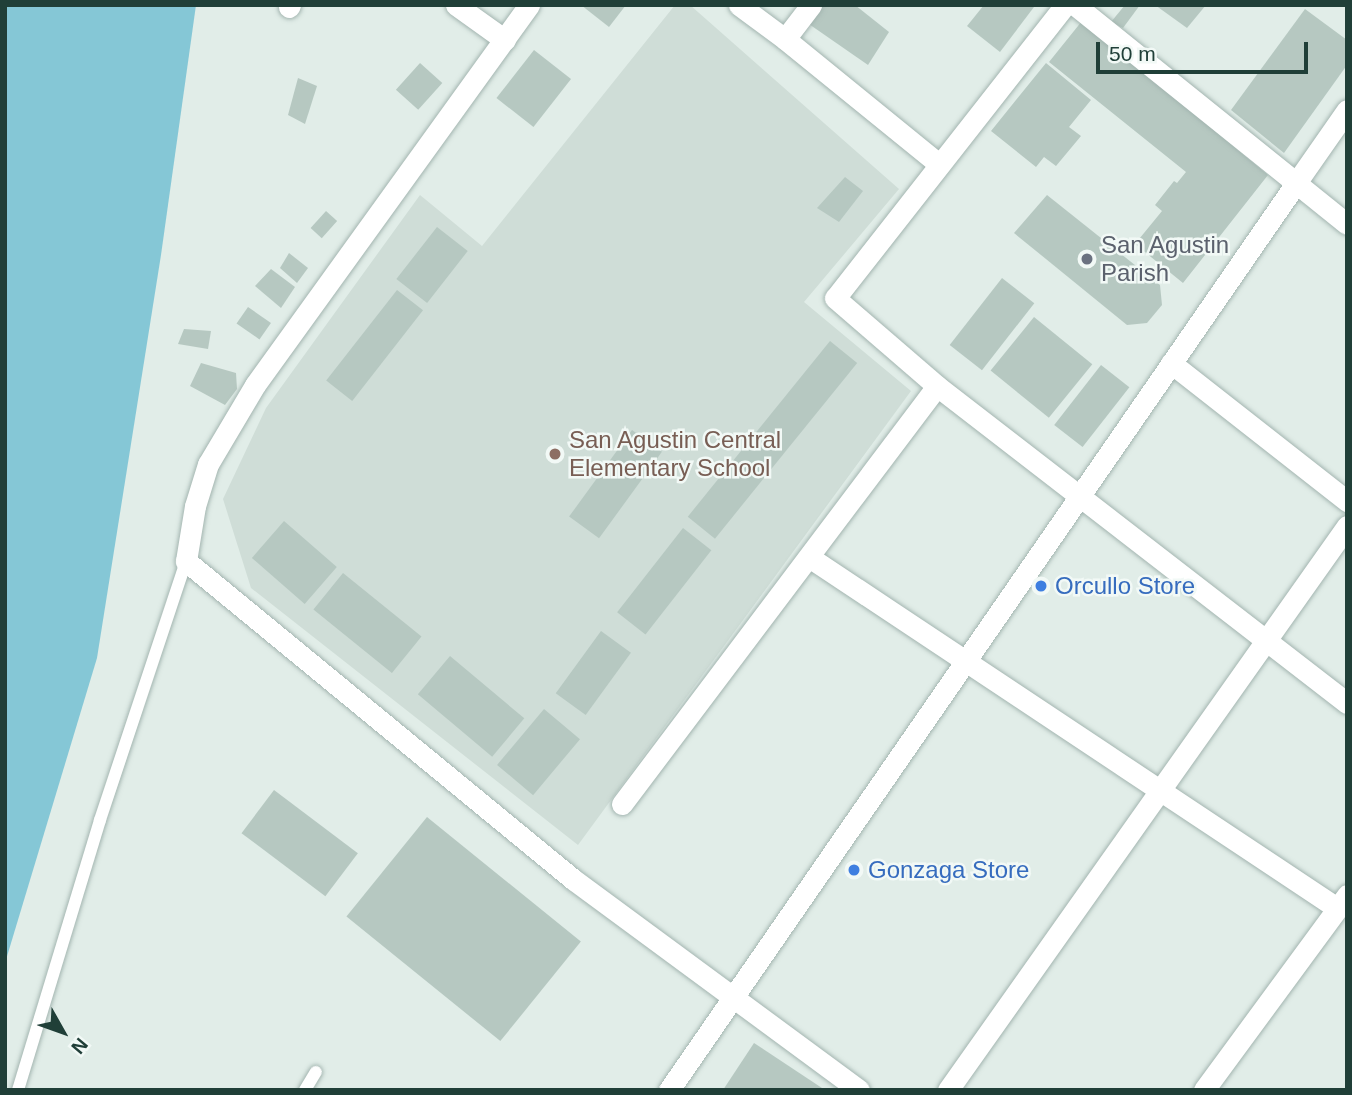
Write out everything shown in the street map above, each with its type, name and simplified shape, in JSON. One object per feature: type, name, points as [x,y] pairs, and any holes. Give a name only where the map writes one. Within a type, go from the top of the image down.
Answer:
[{"type":"street","points":[[456,5],[505,40]]},
{"type":"street","points":[[529,5],[255,385],[208,464],[195,506],[186,561],[574,880],[859,1090]]},
{"type":"street","points":[[739,5],[939,164]]},
{"type":"street","points":[[785,39],[811,5]]},
{"type":"street","points":[[1065,5],[835,298],[937,386],[1347,703]]},
{"type":"street","points":[[1074,5],[1347,224]]},
{"type":"street","points":[[669,1090],[1347,110]]},
{"type":"street","points":[[1171,363],[1347,501]]},
{"type":"street","points":[[622,804],[937,386]]},
{"type":"street","points":[[948,1090],[1347,526]]},
{"type":"street","points":[[809,557],[1160,790],[1342,902],[1204,1090]]},
{"type":"lane","points":[[18,1090],[100,820],[186,561]]},
{"type":"lane","points":[[305,1090],[316,1072]]},
{"type":"shaded area","name":"San Agustin Central Elementary School","points":[[675,5],[690,5],[899,189],[804,302],[911,391],[578,845],[251,588],[223,499],[266,408],[420,195],[482,246]]},
{"type":"water","points":[[5,5],[196,5],[161,255],[97,658],[5,963]]},
{"type":"building","points":[[581,5],[626,5],[609,27]]},
{"type":"building","points":[[822,5],[855,5],[889,32],[868,65],[806,22]]},
{"type":"building","points":[[984,5],[1034,7],[1000,52],[967,26]]},
{"type":"building","points":[[1125,5],[1140,5],[1123,28],[1111,22]]},
{"type":"building","points":[[1155,5],[1206,5],[1187,28]]},
{"type":"building","points":[[1305,9],[1347,40],[1347,65],[1284,153],[1231,110]]},
{"type":"building","points":[[1082,21],[1268,175],[1183,283],[1135,244],[1162,211],[1155,205],[1174,181],[1177,183],[1186,172],[1049,62]]},
{"type":"building","points":[[534,50],[571,79],[533,127],[496,98]]},
{"type":"building","points":[[420,63],[442,83],[418,110],[396,90]]},
{"type":"building","points":[[1046,63],[1091,100],[1069,127],[1081,136],[1056,166],[1044,157],[1036,167],[991,131]]},
{"type":"building","points":[[298,78],[317,86],[305,124],[288,115]]},
{"type":"building","points":[[845,177],[863,191],[839,222],[817,208]]},
{"type":"building","name":"San Agustin Parish","points":[[1047,195],[1160,285],[1162,305],[1147,323],[1127,325],[1014,233]]},
{"type":"building","points":[[326,211],[337,221],[322,238],[311,228]]},
{"type":"building","points":[[437,227],[468,251],[427,303],[396,279]]},
{"type":"building","points":[[289,253],[308,268],[297,283],[280,268]]},
{"type":"building","points":[[271,269],[295,287],[281,308],[255,286]]},
{"type":"building","points":[[1002,278],[1034,303],[982,370],[950,345]]},
{"type":"building","points":[[397,290],[423,310],[352,401],[326,381]]},
{"type":"building","points":[[248,307],[271,323],[259,339],[237,323]]},
{"type":"building","points":[[1034,317],[1092,364],[1049,418],[991,371]]},
{"type":"building","points":[[184,329],[211,331],[208,349],[178,344]]},
{"type":"building","points":[[830,341],[857,363],[715,539],[688,517]]},
{"type":"building","points":[[201,363],[236,373],[237,389],[225,405],[190,386]]},
{"type":"building","points":[[1101,365],[1129,387],[1083,447],[1054,425]]},
{"type":"building","points":[[632,430],[662,452],[599,538],[569,517]]},
{"type":"building","points":[[284,521],[337,567],[305,604],[252,558]]},
{"type":"building","points":[[683,528],[711,550],[645,634],[617,612]]},
{"type":"building","points":[[343,573],[421,637],[392,673],[313,610]]},
{"type":"building","points":[[601,631],[631,653],[586,715],[556,693]]},
{"type":"building","points":[[450,656],[524,718],[492,757],[418,694]]},
{"type":"building","points":[[544,709],[580,739],[533,795],[497,765]]},
{"type":"building","points":[[274,790],[358,853],[325,896],[242,833]]},
{"type":"building","points":[[427,817],[581,942],[500,1041],[346,916]]},
{"type":"building","points":[[754,1043],[825,1090],[723,1090]]},
{"type":"place","name":"San Agustin Parish","points":[[1087,259]]},
{"type":"place","name":"San Agustin Central Elementary School","points":[[555,454]]},
{"type":"place","name":"Orcullo Store","points":[[1041,586]]},
{"type":"place","name":"Gonzaga Store","points":[[854,870]]}]
